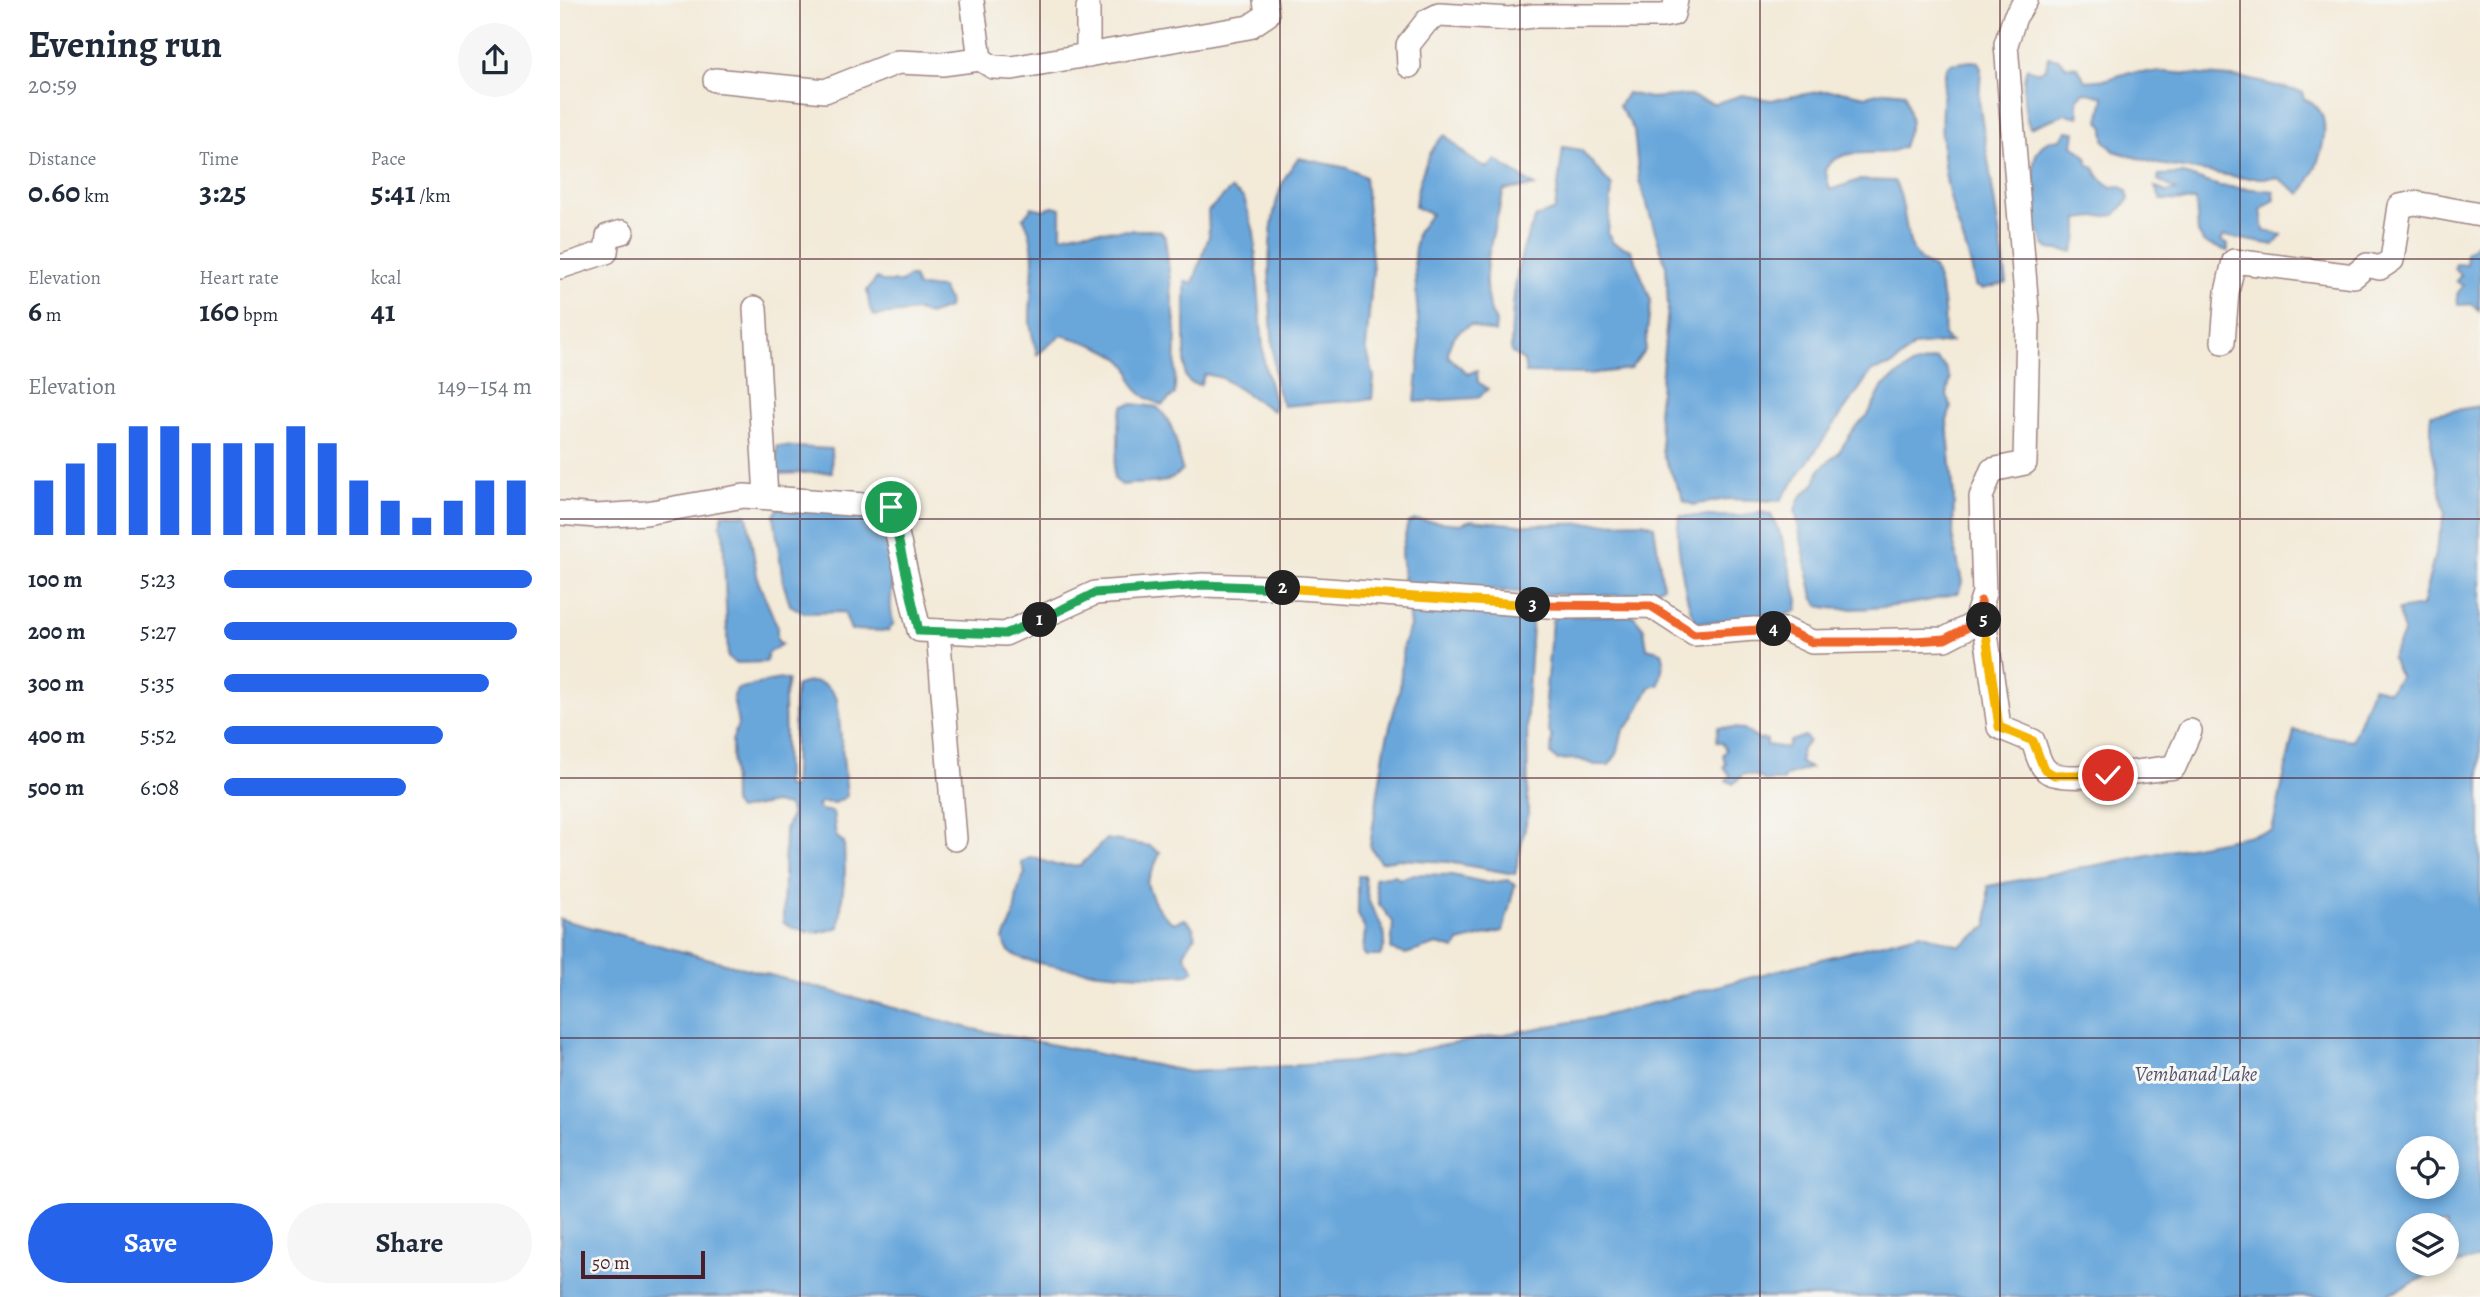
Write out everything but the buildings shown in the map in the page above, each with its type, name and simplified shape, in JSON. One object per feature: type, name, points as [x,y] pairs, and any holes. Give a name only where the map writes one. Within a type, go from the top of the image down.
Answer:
[{"type":"street","points":[[972,0],[980,59]]},
{"type":"street","points":[[715,80],[825,91],[898,62],[942,64],[980,59],[993,67],[1012,68],[1248,27],[1267,15],[1265,0]]},
{"type":"street","points":[[1409,66],[1408,46],[1427,21],[1439,15],[1510,19],[1533,16],[1662,16],[1673,14],[1676,0]]},
{"type":"street","points":[[2026,0],[2015,17],[2006,44],[2028,322],[2025,463],[1992,470],[1980,497],[1984,557],[1981,601],[1999,727],[2033,741],[2044,769],[2054,775],[2108,775],[2174,767],[2190,731]]},
{"type":"street","points":[[1088,8],[1088,55]]},
{"type":"street","points":[[2223,342],[2227,292],[2234,261],[2354,276],[2367,265],[2380,268],[2392,260],[2400,206],[2415,203],[2480,215]]},
{"type":"street","points":[[560,267],[606,252],[608,236],[622,232]]},
{"type":"street","points":[[755,308],[766,497]]},
{"type":"street","points":[[560,513],[596,516],[646,513],[744,496],[891,507],[919,631],[1005,634],[1095,593],[1203,585],[1313,589],[1561,607],[1651,606],[1694,634],[1765,629],[1786,630],[1812,642],[1898,642],[1945,639],[1974,624],[1981,601]]},
{"type":"street","points":[[937,631],[955,839]]},
{"type":"water","points":[[2048,57],[2059,59],[2066,66],[2078,67],[2085,81],[2108,79],[2130,72],[2164,72],[2244,78],[2302,92],[2304,99],[2315,106],[2322,116],[2324,128],[2323,142],[2314,171],[2301,194],[2278,178],[2244,178],[2158,164],[2114,151],[2104,140],[2104,128],[2099,121],[2104,97],[2084,92],[2077,99],[2079,117],[2065,114],[2030,128],[2024,98],[2025,74],[2027,68],[2038,72],[2046,69]]},
{"type":"water","points":[[1979,62],[1981,68],[1979,101],[2007,283],[1982,289],[1975,286],[1953,208],[1944,166],[1942,133],[1946,68],[1950,64]]},
{"type":"water","points":[[1823,91],[1866,96],[1886,91],[1905,93],[1911,122],[1903,147],[1883,153],[1842,156],[1825,169],[1830,190],[1859,180],[1894,181],[1915,253],[1923,262],[1934,268],[1943,302],[1944,336],[1951,342],[1914,346],[1893,365],[1872,371],[1780,501],[1727,499],[1693,505],[1684,501],[1663,455],[1658,413],[1668,308],[1666,266],[1639,180],[1634,130],[1619,106],[1627,93],[1650,98],[1688,95],[1714,104],[1742,95],[1771,100]]},
{"type":"water","points":[[2067,131],[2075,132],[2073,145],[2086,156],[2088,164],[2095,168],[2098,176],[2111,187],[2121,186],[2127,191],[2129,199],[2115,215],[2078,219],[2078,236],[2073,252],[2049,249],[2043,244],[2034,219],[2033,169],[2037,152],[2049,141],[2060,139]]},
{"type":"water","points":[[1445,135],[1468,157],[1487,168],[1496,160],[1535,186],[1504,190],[1491,239],[1486,274],[1489,307],[1496,322],[1495,333],[1470,325],[1457,334],[1450,345],[1448,356],[1468,374],[1477,370],[1478,382],[1488,389],[1477,398],[1415,402],[1420,353],[1414,256],[1417,233],[1431,214],[1415,207],[1420,179],[1428,158]]},
{"type":"water","points":[[1563,147],[1581,150],[1612,186],[1608,233],[1613,243],[1631,250],[1651,300],[1645,350],[1630,369],[1589,374],[1526,373],[1524,361],[1511,352],[1514,300],[1523,250],[1536,217],[1555,210]]},
{"type":"water","points":[[1299,158],[1347,168],[1365,177],[1373,271],[1366,348],[1374,377],[1372,399],[1283,406],[1275,383],[1269,264],[1271,233],[1276,204],[1285,178]]},
{"type":"water","points":[[2184,174],[2219,186],[2274,191],[2275,199],[2261,210],[2264,231],[2282,235],[2274,245],[2224,236],[2221,241],[2228,245],[2228,251],[2204,243],[2198,233],[2196,201],[2161,200],[2155,187],[2166,192],[2176,190],[2158,180],[2159,175]]},
{"type":"water","points":[[1231,189],[1244,198],[1254,232],[1264,362],[1275,405],[1273,411],[1222,378],[1205,374],[1200,385],[1191,383],[1185,377],[1185,282],[1193,283],[1209,236],[1208,211]]},
{"type":"water","points":[[1053,206],[1061,208],[1061,236],[1084,231],[1150,230],[1160,231],[1165,237],[1176,332],[1175,394],[1162,405],[1140,393],[1126,364],[1119,358],[1083,341],[1061,335],[1037,355],[1030,322],[1032,242],[1023,218],[1032,207],[1044,210]]},
{"type":"water","points":[[2480,241],[2479,311],[2473,304],[2458,305],[2457,294],[2463,286],[2456,281],[2461,275],[2454,269],[2456,264],[2467,265],[2466,253]]},
{"type":"water","points":[[913,277],[917,287],[942,288],[949,302],[948,308],[929,315],[917,311],[874,316],[867,290],[877,278],[884,282],[902,282]]},
{"type":"water","points":[[1936,359],[1945,367],[1950,379],[1947,395],[1951,408],[1947,421],[1954,497],[1953,539],[1962,582],[1959,592],[1889,606],[1849,609],[1819,606],[1813,597],[1795,510],[1799,499],[1815,483],[1820,469],[1838,453],[1856,426],[1868,415],[1883,386],[1911,366]]},
{"type":"water","points":[[1133,404],[1157,407],[1168,421],[1175,437],[1182,471],[1168,480],[1122,485],[1114,479],[1119,416],[1123,406]]},
{"type":"water","name":"Vembanad Lake","points":[[2480,406],[2480,1258],[2459,1263],[2459,1213],[2396,1213],[2396,1276],[2428,1276],[2382,1297],[560,1297],[560,919],[973,1029],[1190,1072],[1352,1062],[1599,1017],[1921,933],[1960,946],[1988,926],[1988,886],[2272,831],[2294,731],[2352,740],[2373,687],[2389,691],[2400,676],[2391,658],[2404,632],[2398,610],[2422,606],[2445,513],[2431,443],[2431,414]]},
{"type":"water","points":[[777,446],[831,449],[832,472],[776,474]]},
{"type":"water","points":[[780,506],[878,513],[888,535],[892,562],[891,606],[894,623],[888,631],[851,630],[844,612],[804,613],[790,605],[783,582],[774,515]]},
{"type":"water","points":[[1762,512],[1771,515],[1782,538],[1798,600],[1797,610],[1764,618],[1696,622],[1688,601],[1682,569],[1678,537],[1680,516],[1742,516]]},
{"type":"water","points":[[723,514],[747,515],[758,581],[777,626],[777,640],[782,644],[768,653],[766,662],[735,663],[728,658],[723,530],[720,525]]},
{"type":"water","points":[[1415,520],[1461,524],[1471,520],[1520,525],[1643,522],[1654,526],[1663,586],[1647,593],[1582,595],[1404,584],[1401,553],[1408,523]]},
{"type":"water","points":[[1418,602],[1528,614],[1532,624],[1527,708],[1528,814],[1515,874],[1447,862],[1399,859],[1380,862],[1370,846],[1385,746],[1400,687],[1403,645],[1410,626],[1408,609]]},
{"type":"water","points":[[1633,615],[1644,629],[1647,648],[1662,652],[1664,659],[1659,685],[1650,687],[1633,720],[1623,730],[1617,754],[1609,765],[1595,765],[1578,759],[1557,760],[1551,754],[1552,737],[1545,700],[1552,621],[1556,616]]},
{"type":"water","points":[[779,679],[788,680],[784,701],[786,787],[793,787],[796,686],[809,682],[820,683],[837,699],[847,796],[835,803],[821,802],[817,806],[821,810],[833,812],[836,836],[844,843],[845,872],[839,927],[824,931],[803,931],[783,922],[785,830],[791,815],[788,806],[774,803],[738,810],[733,803],[732,741],[738,724],[733,697],[737,689]]},
{"type":"water","points":[[1718,727],[1744,729],[1758,739],[1767,740],[1767,745],[1787,748],[1790,741],[1805,736],[1809,741],[1802,749],[1800,763],[1810,768],[1784,777],[1783,781],[1766,781],[1744,774],[1733,784],[1726,780],[1731,776],[1723,767],[1726,764],[1723,755],[1726,750],[1722,743],[1717,742]]},
{"type":"water","points":[[1106,839],[1150,846],[1160,853],[1147,883],[1156,905],[1168,919],[1173,923],[1185,919],[1193,927],[1195,935],[1184,954],[1194,970],[1188,974],[1125,974],[1069,968],[1024,959],[1007,948],[1003,939],[1012,921],[1018,889],[1025,873],[1021,862],[1032,857],[1055,865],[1080,866]]},
{"type":"water","points":[[1414,874],[1452,875],[1488,883],[1508,880],[1515,885],[1503,931],[1459,942],[1455,949],[1437,944],[1406,954],[1391,950],[1393,922],[1379,904],[1374,878],[1394,875],[1400,879]]},
{"type":"water","points":[[1358,876],[1364,876],[1369,900],[1385,935],[1380,956],[1366,956],[1363,952],[1365,930],[1358,914]]},
{"type":"route","points":[[891,507],[919,631],[1005,634],[1095,593],[1203,585],[1300,588],[1561,607],[1651,606],[1694,634],[1754,629],[1786,630],[1812,642],[1898,642],[1945,639],[1974,624],[1981,601],[1999,727],[2033,741],[2044,769],[2054,775],[2108,775]]}]
